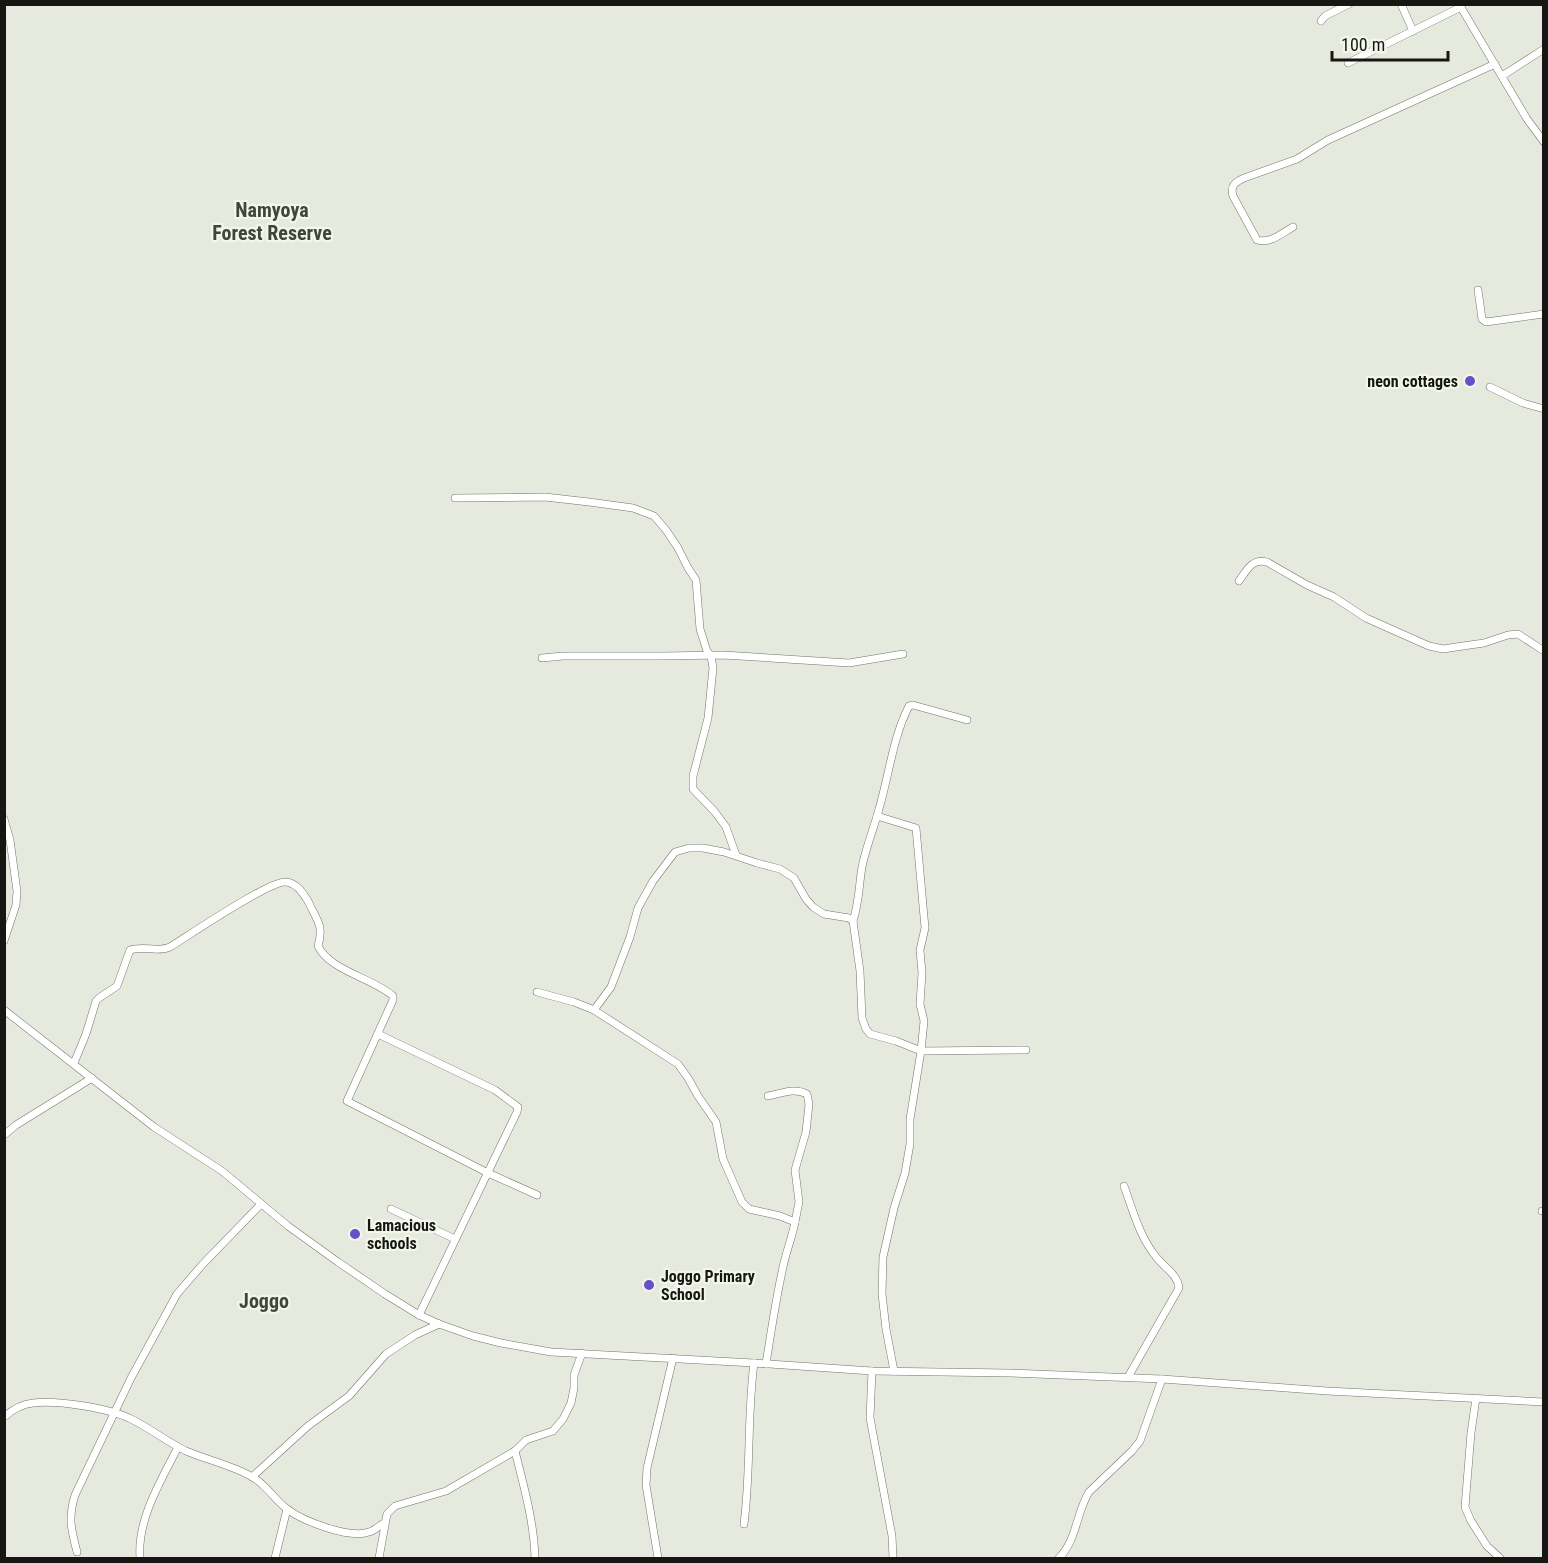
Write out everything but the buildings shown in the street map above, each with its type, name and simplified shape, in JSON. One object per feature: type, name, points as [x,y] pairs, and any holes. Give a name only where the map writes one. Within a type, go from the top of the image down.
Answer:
[{"type":"street","points":[[1321,21],[1325,16],[1349,4]]},
{"type":"street","points":[[1401,4],[1413,31]]},
{"type":"street","points":[[1348,63],[1460,6],[1527,119],[1544,142]]},
{"type":"street","points":[[1502,76],[1544,49]]},
{"type":"street","points":[[1293,227],[1270,240],[1257,240],[1233,196],[1233,184],[1298,159],[1328,140],[1495,64]]},
{"type":"street","points":[[1478,290],[1482,319],[1486,322],[1544,314]]},
{"type":"street","points":[[1490,387],[1523,403],[1544,409]]},
{"type":"street","points":[[455,498],[545,497],[633,508],[654,516],[666,530],[696,580],[700,629],[707,651],[711,656],[713,668],[708,718],[693,776],[693,789],[716,812],[726,827],[736,855]]},
{"type":"street","points":[[1239,581],[1252,563],[1267,562],[1307,585],[1334,597],[1366,618],[1429,646],[1443,649],[1484,643],[1518,634],[1544,651]]},
{"type":"street","points":[[542,658],[723,655],[849,663],[903,654]]},
{"type":"street","points":[[967,720],[913,705],[909,706],[904,717],[865,854],[857,910],[853,921],[860,971],[862,1018],[870,1034],[921,1051],[1026,1050]]},
{"type":"street","points":[[877,816],[916,828],[925,928],[920,950],[922,973],[920,1004],[924,1021],[910,1119],[910,1144],[905,1173],[883,1257],[882,1294],[894,1371]]},
{"type":"street","points":[[4,819],[10,840],[17,891],[16,905],[4,941]]},
{"type":"street","points":[[594,1010],[611,987],[630,937],[638,908],[653,881],[675,852],[689,848],[703,848],[736,855],[780,869],[794,878],[813,907],[824,914],[849,918],[853,921]]},
{"type":"street","points":[[74,1063],[96,1001],[117,987],[130,950],[138,947],[164,950],[258,893],[286,882],[305,895],[321,928],[322,934],[318,946],[322,953],[336,964],[393,996],[347,1101],[488,1173],[537,1194]]},
{"type":"street","points":[[537,992],[594,1010],[678,1064],[716,1122],[723,1159],[741,1202],[749,1209],[795,1222]]},
{"type":"street","points":[[4,1010],[154,1127],[222,1171],[261,1204],[338,1262],[419,1315],[473,1336],[551,1352],[872,1371],[1128,1377],[1327,1391],[1544,1402]]},
{"type":"street","points":[[378,1034],[495,1090],[518,1107],[419,1315]]},
{"type":"street","points":[[4,1135],[16,1125],[92,1078]]},
{"type":"street","points":[[766,1364],[784,1264],[799,1202],[795,1170],[806,1132],[809,1104],[807,1094],[803,1092],[789,1091],[768,1096]]},
{"type":"street","points":[[1124,1186],[1146,1244],[1178,1281],[1179,1288],[1128,1377]]},
{"type":"street","points":[[76,1552],[70,1527],[71,1509],[79,1485],[155,1332],[177,1294],[261,1204]]},
{"type":"street","points":[[392,1209],[455,1239]]},
{"type":"street","points":[[252,1477],[308,1425],[349,1396],[386,1354],[415,1335],[439,1324]]},
{"type":"street","points":[[379,1558],[384,1523],[387,1514],[396,1506],[446,1491],[515,1452],[526,1440],[553,1431],[563,1419],[571,1403],[574,1375],[582,1353]]},
{"type":"street","points":[[658,1558],[646,1485],[647,1468],[673,1358]]},
{"type":"street","points":[[744,1524],[749,1466],[750,1394],[754,1363]]},
{"type":"street","points":[[872,1371],[870,1418],[892,1536],[893,1558]]},
{"type":"street","points":[[1059,1558],[1070,1543],[1089,1492],[1140,1441],[1162,1379]]},
{"type":"street","points":[[1476,1398],[1465,1507],[1487,1546],[1500,1558]]},
{"type":"street","points":[[4,1417],[13,1410],[32,1403],[57,1403],[114,1412],[148,1428],[178,1447],[252,1477],[287,1509],[322,1526],[359,1534],[369,1532],[384,1523]]},
{"type":"street","points":[[140,1558],[141,1537],[148,1512],[178,1447]]},
{"type":"street","points":[[515,1452],[530,1513],[536,1558]]},
{"type":"street","points":[[274,1558],[287,1509]]},
{"type":"place","name":"neon cottages","points":[[1470,381]]},
{"type":"place","name":"Lamacious schools","points":[[355,1234]]},
{"type":"place","name":"Joggo Primary School","points":[[649,1285]]},
{"type":"district","name":"Namyoya Forest Reserve","points":[[272,222]]},
{"type":"district","name":"Joggo","points":[[264,1301]]}]
